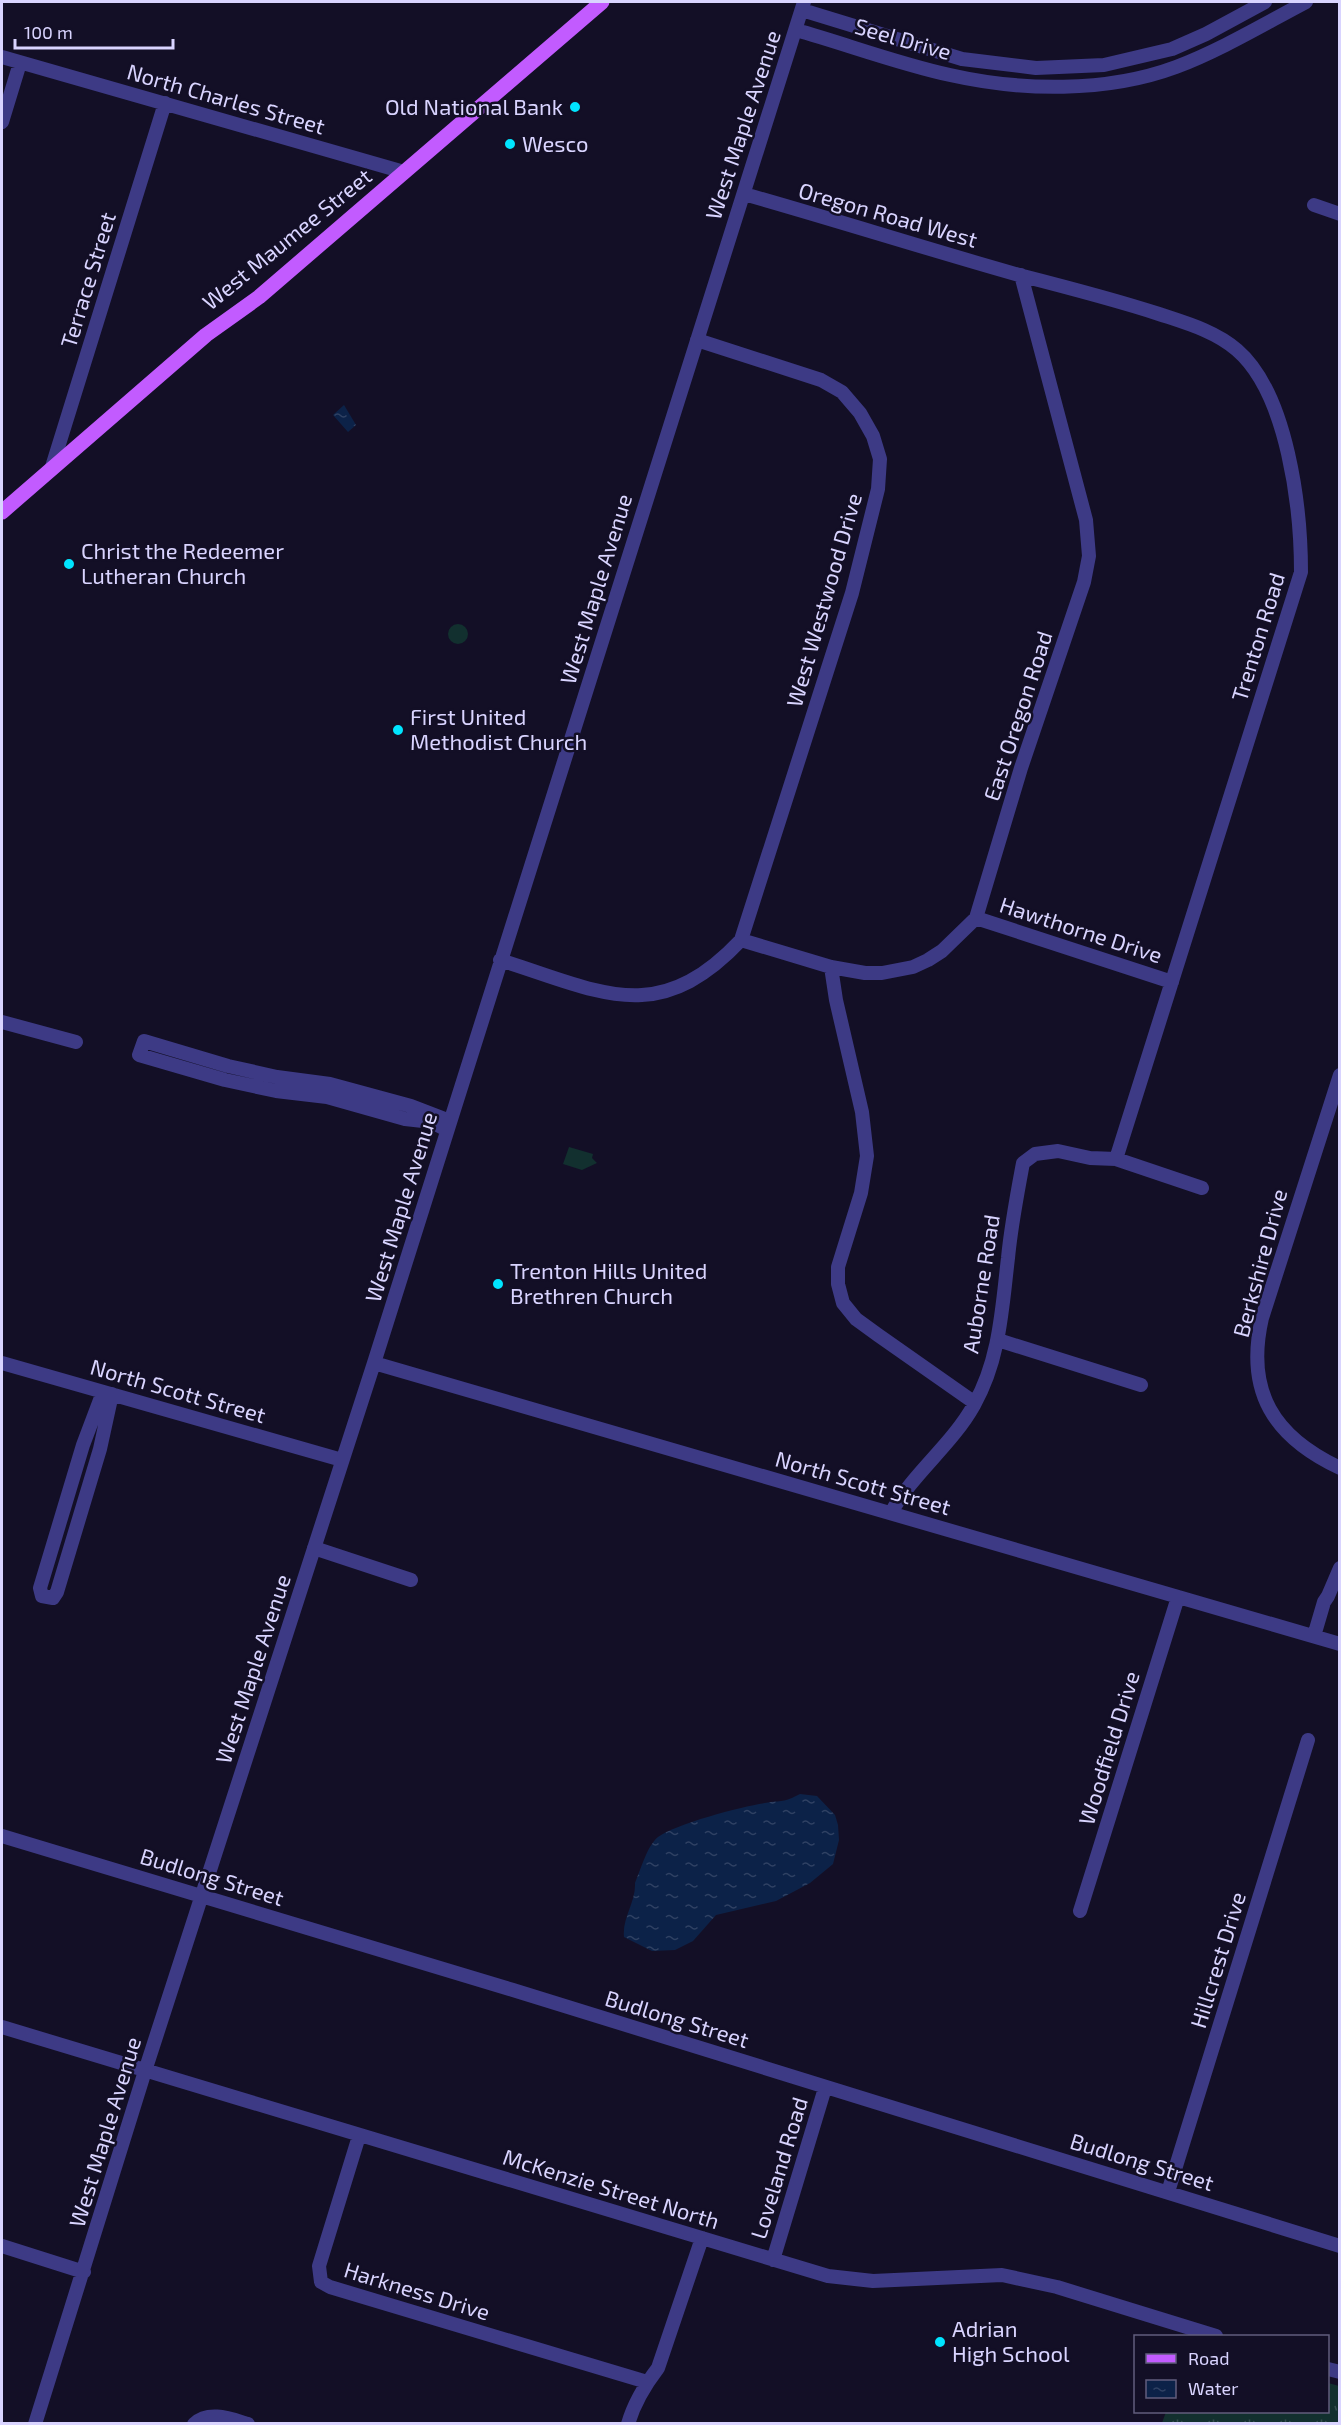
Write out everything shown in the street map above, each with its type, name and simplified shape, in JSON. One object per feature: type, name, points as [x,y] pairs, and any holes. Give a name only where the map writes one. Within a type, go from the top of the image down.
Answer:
[{"type":"main road","name":"West Maumee Street","points":[[2,512],[206,334],[259,297],[602,2]]},
{"type":"street","name":"Seel Drive","points":[[803,6],[962,59],[1036,68],[1104,65],[1172,49],[1265,2]]},
{"type":"street","name":"Seel Drive","points":[[796,30],[949,75],[999,83],[1059,87],[1132,79],[1175,68],[1306,2]]},
{"type":"street","name":"West Maple Avenue","points":[[35,2424],[201,1896],[374,1363],[803,6]]},
{"type":"street","points":[[1192,40],[1200,56]]},
{"type":"street","name":"North Charles Street","points":[[2,57],[404,172]]},
{"type":"street","points":[[2,122],[20,63]]},
{"type":"street","points":[[999,83],[1000,64]]},
{"type":"street","name":"Terrace Street","points":[[51,470],[165,103]]},
{"type":"street","name":"Oregon Road West","points":[[744,194],[1021,275]]},
{"type":"street","points":[[1314,205],[1340,214]]},
{"type":"street","name":"East Oregon Road","points":[[741,940],[831,967],[865,973],[913,967],[942,951],[976,918],[1021,768],[1084,582],[1089,556],[1086,520],[1021,275]]},
{"type":"street","name":"Trenton Road","points":[[1021,275],[1110,298],[1192,325],[1216,336],[1237,351],[1254,370],[1284,437],[1301,536],[1301,572],[1116,1159]]},
{"type":"street","name":"West Westwood Drive","points":[[697,340],[821,380],[842,392],[860,413],[873,436],[880,459],[878,489],[852,593],[741,940]]},
{"type":"street","name":"Hawthorne Drive","points":[[976,918],[1172,982]]},
{"type":"street","points":[[500,960],[610,994],[643,996],[664,993],[685,985],[724,958],[741,940]]},
{"type":"street","points":[[831,967],[836,1000],[862,1112],[867,1156],[861,1193],[838,1267],[838,1284],[843,1303],[856,1319],[975,1403]]},
{"type":"street","points":[[2,1022],[76,1042]]},
{"type":"street","points":[[328,1090],[276,1091],[225,1080],[139,1056],[144,1041],[228,1066],[328,1090],[411,1106],[449,1125]]},
{"type":"street","points":[[225,1080],[228,1066]]},
{"type":"street","name":"Berkshire Drive","points":[[1340,1075],[1262,1318],[1258,1338],[1257,1366],[1268,1407],[1283,1429],[1302,1447],[1340,1468]]},
{"type":"street","name":"Auborne Road","points":[[891,1513],[900,1496],[951,1440],[975,1403],[990,1366],[998,1340],[1016,1194],[1023,1163],[1035,1154],[1058,1151],[1090,1158],[1116,1159],[1202,1188]]},
{"type":"street","points":[[998,1340],[1141,1385]]},
{"type":"street","name":"North Scott Street","points":[[2,1363],[342,1460]]},
{"type":"street","name":"North Scott Street","points":[[374,1363],[1340,1644]]},
{"type":"street","points":[[108,1393],[100,1449],[57,1592],[52,1598],[42,1596],[40,1588],[83,1445],[108,1393]]},
{"type":"street","points":[[62,1515],[78,1520]]},
{"type":"street","points":[[314,1548],[411,1580]]},
{"type":"street","points":[[1317,1637],[1324,1602],[1340,1568]]},
{"type":"street","name":"Woodfield Drive","points":[[1080,1911],[1178,1598]]},
{"type":"street","name":"Hillcrest Drive","points":[[1168,2192],[1308,1740]]},
{"type":"street","name":"Budlong Street","points":[[2,1836],[1340,2246]]},
{"type":"street","name":"McKenzie Street North","points":[[2,2027],[145,2072],[828,2276],[873,2281],[1002,2275],[1028,2279],[1210,2335]]},
{"type":"street","name":"Loveland Road","points":[[773,2260],[825,2088]]},
{"type":"street","name":"Harkness Drive","points":[[359,2136],[319,2266],[321,2282],[330,2287],[647,2382]]},
{"type":"street","points":[[628,2424],[632,2410],[647,2382],[658,2368],[702,2238]]},
{"type":"street","points":[[2,2246],[84,2272]]},
{"type":"street","points":[[194,2424],[199,2420],[221,2416],[248,2424]]},
{"type":"green space","points":[[458,624],[465,627],[468,634],[465,641],[458,644],[451,641],[448,634],[451,627]]},
{"type":"green space","points":[[569,1147],[593,1154],[592,1158],[597,1163],[582,1170],[563,1164]]},
{"type":"green space","points":[[1329,2383],[1339,2386],[1339,2423],[1162,2423],[1166,2413],[1329,2413]]},
{"type":"water","points":[[344,405],[356,425],[348,432],[333,415]]},
{"type":"water","points":[[800,1794],[817,1796],[835,1815],[838,1825],[839,1840],[833,1864],[810,1883],[776,1901],[716,1915],[693,1941],[675,1950],[652,1951],[624,1937],[625,1923],[635,1883],[647,1852],[658,1837],[710,1816],[786,1800]]},
{"type":"place","name":"Old National Bank","points":[[575,107]]},
{"type":"place","name":"Wesco","points":[[510,144]]},
{"type":"place","name":"Christ the Redeemer Lutheran Church","points":[[69,564]]},
{"type":"place","name":"First United Methodist Church","points":[[398,730]]},
{"type":"place","name":"Trenton Hills United Brethren Church","points":[[498,1284]]},
{"type":"place","name":"Adrian High School","points":[[940,2342]]}]
